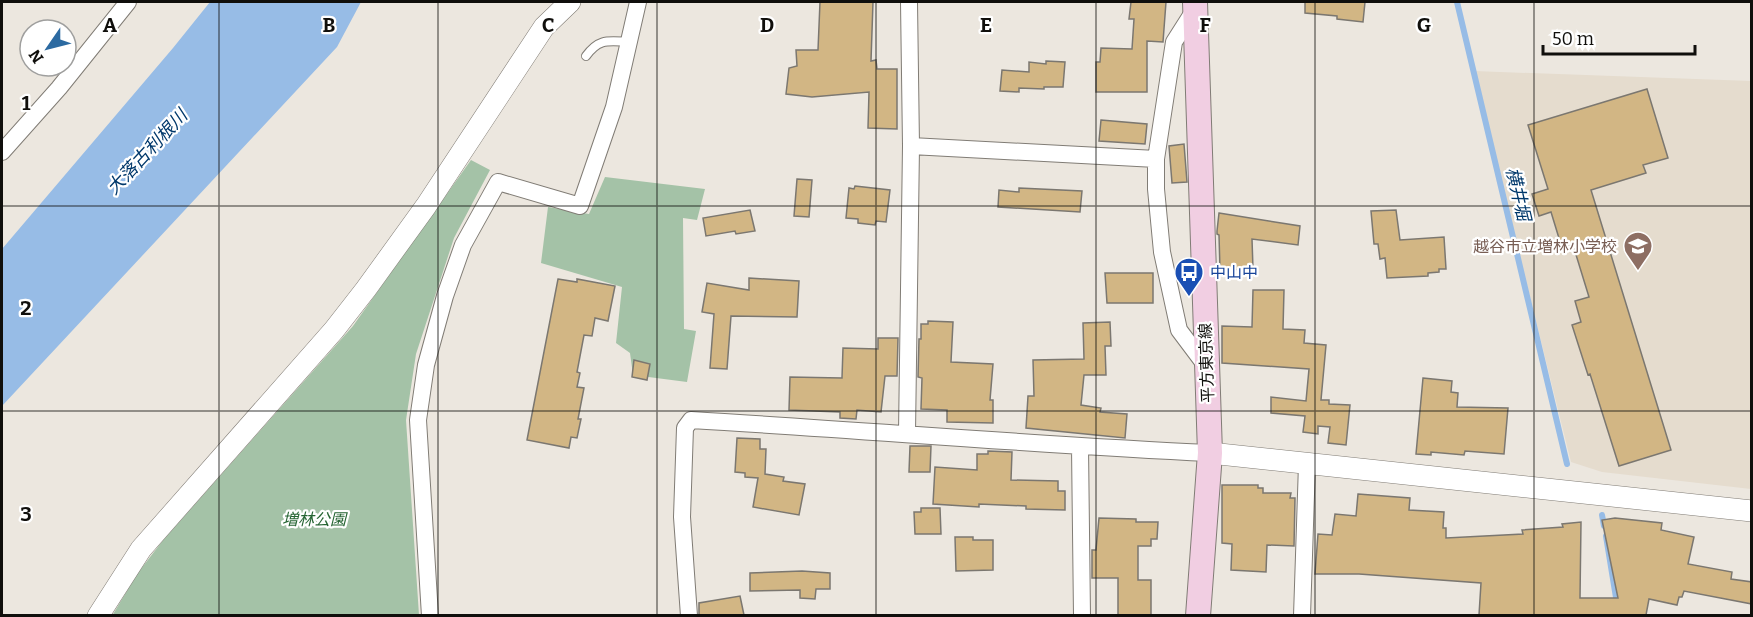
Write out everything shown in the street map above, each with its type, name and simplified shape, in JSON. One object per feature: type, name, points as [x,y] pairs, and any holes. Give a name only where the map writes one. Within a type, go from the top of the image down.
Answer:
[{"type":"main road","name":"平方東京線","points":[[1195,5],[1209,453],[1204,556],[1198,615]]},
{"type":"street","points":[[2,152],[59,88],[128,2]]},
{"type":"street","points":[[98,615],[141,549],[334,330],[366,290],[426,206],[544,27],[570,2]]},
{"type":"street","points":[[430,615],[418,420],[426,365],[462,245],[498,182],[580,206],[614,107],[638,2]]},
{"type":"street","points":[[907,433],[911,146],[909,2]]},
{"type":"street","points":[[1195,5],[1174,42],[1156,159],[1156,189],[1162,252],[1179,330],[1206,366]]},
{"type":"street","points":[[911,146],[1156,159]]},
{"type":"street","points":[[689,615],[682,517],[685,428],[691,420],[907,433],[1080,447],[1209,453],[1752,511]]},
{"type":"street","points":[[1080,447],[1082,615]]},
{"type":"street","points":[[1302,615],[1308,464]]},
{"type":"lane","points":[[586,56],[594,45],[605,41],[629,42]]},
{"type":"shaded area","name":"越谷市立増林小学校","points":[[1474,71],[1751,81],[1751,489],[1602,472],[1571,462]]},
{"type":"green space","name":"増林公園","points":[[471,160],[490,170],[454,238],[416,354],[406,420],[419,615],[112,616],[137,574],[164,539],[353,326]]},
{"type":"green space","points":[[605,177],[705,189],[697,220],[683,218],[684,329],[696,331],[687,382],[633,375],[630,353],[616,343],[622,287],[541,263],[548,207],[589,214]]},
{"type":"water","name":"大落古利根川","points":[[210,2],[361,2],[337,47],[2,406],[2,249]]},
{"type":"building","points":[[820,2],[873,2],[871,61],[876,60],[877,69],[897,69],[897,129],[868,128],[869,92],[812,97],[786,94],[789,68],[797,66],[796,50],[818,50]]},
{"type":"building","points":[[1131,2],[1166,2],[1163,42],[1147,41],[1147,92],[1096,92],[1096,62],[1100,62],[1101,48],[1132,49],[1134,19],[1129,19]]},
{"type":"building","points":[[1305,2],[1365,2],[1363,22],[1337,19],[1337,16],[1305,13]]},
{"type":"building","points":[[1046,61],[1065,62],[1063,87],[1019,88],[1019,92],[1000,91],[1002,70],[1029,72],[1029,62],[1046,64]]},
{"type":"building","points":[[1647,89],[1668,158],[1643,165],[1646,173],[1591,190],[1671,450],[1619,466],[1572,325],[1581,322],[1575,301],[1589,297],[1573,245],[1562,248],[1551,212],[1539,216],[1532,194],[1548,189],[1528,125]]},
{"type":"building","points":[[1101,120],[1147,124],[1145,144],[1099,141]]},
{"type":"building","points":[[1184,144],[1187,182],[1172,183],[1169,146]]},
{"type":"building","points":[[797,179],[812,180],[809,217],[794,216]]},
{"type":"building","points":[[855,186],[890,190],[886,222],[876,221],[875,225],[858,223],[858,219],[846,218],[849,188],[854,189]]},
{"type":"building","points":[[1019,188],[1082,191],[1080,212],[998,207],[999,190],[1019,192]]},
{"type":"building","points":[[750,210],[755,231],[736,234],[735,231],[706,236],[703,218]]},
{"type":"building","points":[[1396,210],[1400,240],[1444,237],[1446,269],[1428,273],[1428,276],[1387,278],[1385,258],[1380,259],[1378,244],[1374,244],[1371,211]]},
{"type":"building","points":[[1219,213],[1300,226],[1298,245],[1252,239],[1253,269],[1220,270],[1219,235],[1217,234]]},
{"type":"building","points":[[1105,273],[1153,273],[1153,303],[1107,303]]},
{"type":"building","points":[[749,278],[799,281],[797,317],[731,316],[727,369],[710,368],[714,314],[702,312],[707,283],[749,290]]},
{"type":"building","points":[[558,279],[577,282],[577,279],[615,286],[608,321],[595,318],[592,336],[584,335],[577,372],[580,373],[577,387],[584,388],[578,419],[581,419],[577,438],[571,437],[569,448],[527,440]]},
{"type":"building","points":[[1253,290],[1284,290],[1283,329],[1305,330],[1304,343],[1326,345],[1321,400],[1329,400],[1329,404],[1350,405],[1346,445],[1328,443],[1330,427],[1318,426],[1318,434],[1303,432],[1305,416],[1271,413],[1271,397],[1306,401],[1309,369],[1222,363],[1222,326],[1252,327]]},
{"type":"building","points":[[928,321],[953,322],[951,362],[993,364],[990,400],[993,400],[993,423],[947,422],[947,410],[921,409],[922,378],[918,377],[919,339],[921,339],[921,324],[928,324]]},
{"type":"building","points":[[1110,322],[1111,346],[1105,346],[1106,375],[1084,375],[1081,405],[1101,408],[1100,412],[1127,414],[1125,438],[1026,428],[1028,396],[1034,396],[1033,360],[1084,359],[1083,323]]},
{"type":"building","points":[[878,338],[898,338],[897,376],[885,376],[881,412],[857,410],[856,419],[840,418],[840,412],[789,410],[790,377],[842,378],[843,348],[878,349]]},
{"type":"building","points":[[634,360],[650,364],[647,380],[632,377]]},
{"type":"building","points":[[1423,378],[1452,381],[1451,392],[1458,393],[1457,407],[1508,408],[1504,454],[1465,451],[1464,455],[1431,452],[1431,455],[1416,454]]},
{"type":"building","points":[[737,438],[760,439],[760,449],[766,449],[765,474],[784,477],[783,481],[805,484],[799,515],[753,507],[758,478],[745,477],[745,473],[735,472]]},
{"type":"building","points":[[910,446],[931,446],[930,472],[909,472]]},
{"type":"building","points":[[988,451],[1012,452],[1011,480],[1058,481],[1058,491],[1065,491],[1065,510],[1026,509],[1026,506],[979,504],[979,507],[933,504],[935,467],[977,470],[977,454],[988,454]]},
{"type":"building","points":[[1222,485],[1258,485],[1258,488],[1263,488],[1263,493],[1291,493],[1290,498],[1295,498],[1294,546],[1267,545],[1266,572],[1231,570],[1232,544],[1222,543]]},
{"type":"building","points":[[1358,494],[1410,498],[1409,510],[1444,512],[1443,528],[1446,528],[1446,538],[1523,534],[1522,530],[1563,527],[1562,524],[1581,522],[1580,598],[1618,598],[1602,520],[1615,518],[1662,523],[1661,530],[1694,537],[1688,564],[1732,572],[1731,579],[1752,582],[1752,604],[1684,591],[1677,605],[1649,599],[1646,615],[1479,615],[1481,583],[1359,574],[1315,574],[1318,534],[1332,535],[1335,514],[1356,516]]},
{"type":"building","points":[[921,508],[940,508],[941,534],[915,534],[914,512],[921,512]]},
{"type":"building","points":[[1099,518],[1158,522],[1157,539],[1151,539],[1151,546],[1138,546],[1138,580],[1151,580],[1151,615],[1118,615],[1118,578],[1092,578],[1092,550],[1096,550]]},
{"type":"building","points":[[955,537],[993,540],[993,570],[956,571]]},
{"type":"building","points":[[802,571],[830,573],[830,589],[816,589],[815,599],[800,598],[800,590],[750,591],[750,573]]},
{"type":"building","points":[[740,596],[744,615],[699,615],[699,603]]},
{"type":"waterway","name":"横井堀","points":[[1457,2],[1567,464]]},
{"type":"waterway","name":"横井堀","points":[[1602,515],[1604,526]]},
{"type":"waterway","name":"横井堀","points":[[1606,536],[1619,616]]},
{"type":"place","name":"越谷市立増林小学校","points":[[1638,272]]},
{"type":"place","name":"中山中","points":[[1189,298]]}]
